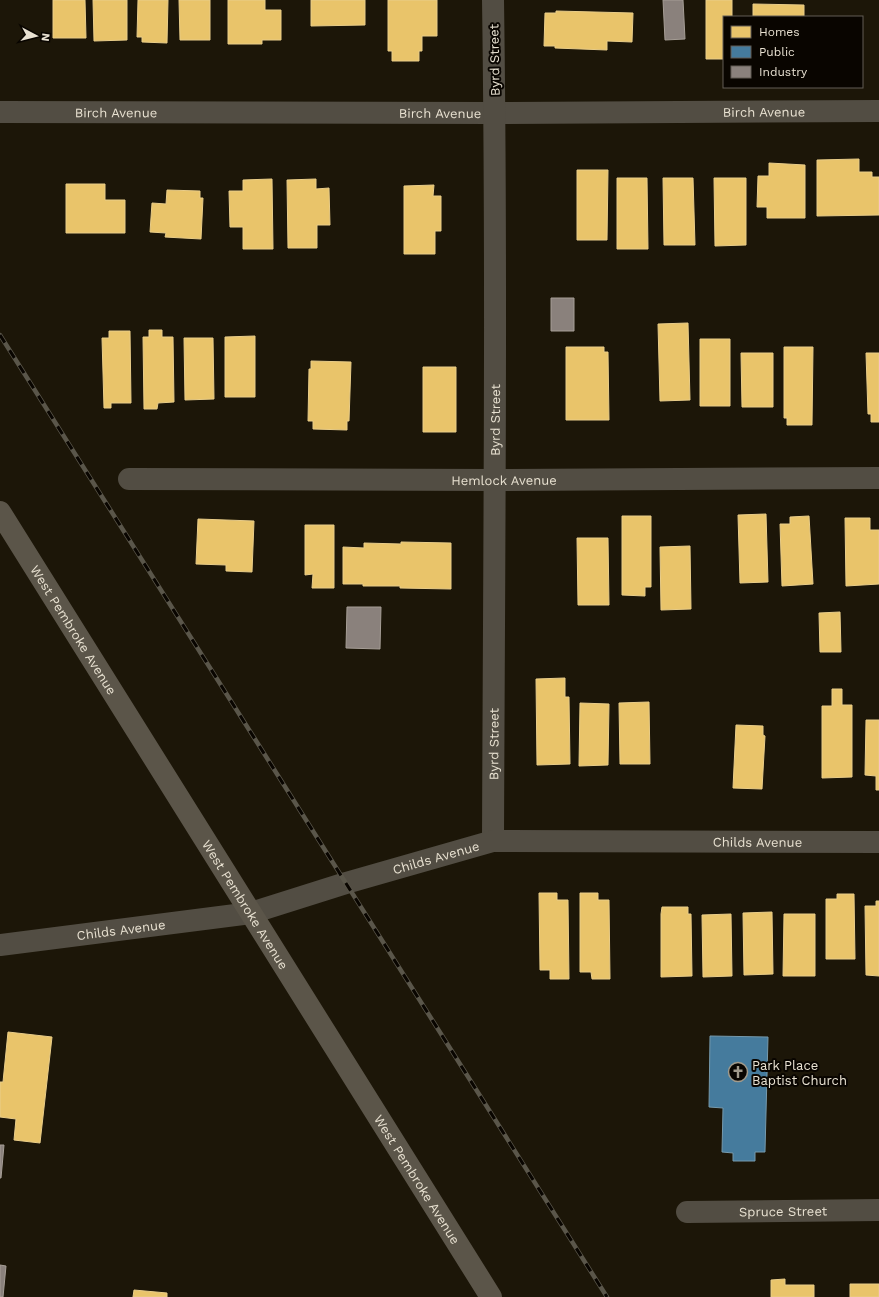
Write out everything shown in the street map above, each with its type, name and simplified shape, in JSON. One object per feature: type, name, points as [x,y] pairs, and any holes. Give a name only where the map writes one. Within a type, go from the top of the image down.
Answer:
[{"type":"main road","name":"West Pembroke Avenue","points":[[0,512],[491,1297]]},
{"type":"street","name":"Byrd Street","points":[[493,0],[495,113],[493,841]]},
{"type":"street","name":"Birch Avenue","points":[[0,112],[495,113],[879,111]]},
{"type":"street","name":"Hemlock Avenue","points":[[129,479],[495,480],[879,478]]},
{"type":"street","name":"Childs Avenue","points":[[0,945],[251,913],[346,883],[493,841],[879,842]]},
{"type":"street","name":"Spruce Street","points":[[687,1212],[879,1210]]},
{"type":"building: Homes","points":[[53,0],[85,0],[86,38],[53,38]]},
{"type":"building: Homes","points":[[93,0],[127,0],[127,40],[94,41]]},
{"type":"building: Homes","points":[[138,0],[168,0],[167,43],[142,42],[142,37],[137,37]]},
{"type":"building: Homes","points":[[179,0],[210,0],[210,40],[180,40]]},
{"type":"building: Homes","points":[[228,0],[265,0],[265,10],[281,10],[281,40],[262,40],[262,44],[228,44]]},
{"type":"building: Homes","points":[[311,0],[365,0],[365,25],[311,26]]},
{"type":"building: Homes","points":[[388,0],[437,0],[437,36],[422,36],[422,51],[419,51],[419,61],[392,61],[392,51],[388,51]]},
{"type":"building: Homes","points":[[706,0],[732,0],[732,16],[723,16],[723,59],[706,59]]},
{"type":"building: Homes","points":[[753,4],[804,5],[804,16],[753,16]]},
{"type":"building: Homes","points":[[556,11],[633,13],[632,42],[607,41],[607,50],[555,48],[555,46],[544,46],[545,13],[556,13]]},
{"type":"building: Homes","points":[[859,159],[859,172],[872,172],[872,177],[879,177],[879,215],[817,216],[817,160]]},
{"type":"building: Homes","points":[[769,163],[805,165],[805,218],[767,218],[767,207],[757,207],[758,176],[769,176]]},
{"type":"building: Homes","points":[[577,170],[608,170],[607,240],[577,240]]},
{"type":"building: Homes","points":[[617,178],[647,178],[648,249],[617,249]]},
{"type":"building: Homes","points":[[663,178],[693,178],[695,245],[664,245]]},
{"type":"building: Homes","points":[[714,178],[746,178],[746,245],[715,246]]},
{"type":"building: Homes","points":[[272,179],[273,249],[243,249],[243,227],[230,227],[229,191],[243,191],[243,180]]},
{"type":"building: Homes","points":[[316,179],[316,189],[329,188],[330,225],[317,225],[317,248],[288,248],[287,180]]},
{"type":"building: Homes","points":[[66,184],[105,184],[105,200],[125,200],[125,233],[66,233]]},
{"type":"building: Homes","points":[[434,185],[433,196],[441,196],[441,231],[435,231],[435,254],[404,254],[404,186]]},
{"type":"building: Homes","points":[[167,190],[200,191],[200,198],[203,198],[201,239],[165,237],[166,233],[150,232],[152,203],[166,204]]},
{"type":"building: Homes","points":[[688,323],[690,400],[660,401],[658,324]]},
{"type":"building: Homes","points":[[149,330],[162,330],[162,337],[173,337],[174,402],[158,403],[157,409],[144,409],[143,337],[149,337]]},
{"type":"building: Homes","points":[[109,331],[130,331],[131,403],[111,403],[111,408],[104,408],[102,338],[109,338]]},
{"type":"building: Homes","points":[[255,336],[255,397],[225,397],[225,337]]},
{"type":"building: Homes","points":[[184,338],[213,338],[214,399],[185,400]]},
{"type":"building: Homes","points":[[700,339],[730,339],[730,406],[700,406]]},
{"type":"building: Homes","points":[[566,347],[604,347],[604,352],[608,352],[609,420],[566,420]]},
{"type":"building: Homes","points":[[784,347],[813,347],[812,425],[787,425],[787,418],[784,418]]},
{"type":"building: Homes","points":[[741,353],[773,353],[773,407],[742,407]]},
{"type":"building: Homes","points":[[866,353],[879,353],[879,422],[871,422],[871,414],[868,414]]},
{"type":"building: Homes","points":[[311,361],[351,362],[349,421],[347,421],[347,430],[313,429],[313,421],[308,421],[309,369],[311,369]]},
{"type":"building: Homes","points":[[423,367],[456,367],[456,432],[423,432]]},
{"type":"building: Homes","points":[[766,514],[768,582],[740,583],[738,515]]},
{"type":"building: Homes","points":[[622,516],[651,516],[651,587],[645,587],[645,596],[622,595]]},
{"type":"building: Homes","points":[[809,516],[813,584],[782,586],[780,524],[790,524],[790,517]]},
{"type":"building: Homes","points":[[845,518],[870,518],[870,530],[879,530],[879,584],[846,586]]},
{"type":"building: Homes","points":[[198,519],[254,521],[252,572],[226,571],[226,565],[196,564]]},
{"type":"building: Homes","points":[[305,525],[334,525],[334,588],[312,588],[313,574],[305,575]]},
{"type":"building: Homes","points":[[577,538],[608,538],[609,605],[578,605]]},
{"type":"building: Homes","points":[[401,542],[451,543],[451,589],[400,588],[400,586],[363,586],[363,584],[343,584],[343,547],[364,548],[364,543],[401,544]]},
{"type":"building: Homes","points":[[690,546],[691,609],[661,610],[660,547]]},
{"type":"building: Homes","points":[[840,612],[841,652],[820,652],[819,613]]},
{"type":"building: Homes","points":[[565,678],[565,697],[569,697],[570,764],[537,765],[536,679]]},
{"type":"building: Homes","points":[[832,689],[842,689],[842,705],[852,705],[852,777],[822,778],[822,706],[832,706]]},
{"type":"building: Homes","points":[[649,702],[650,764],[620,764],[619,703]]},
{"type":"building: Homes","points":[[580,703],[609,704],[608,765],[579,766]]},
{"type":"building: Homes","points":[[866,720],[879,720],[879,790],[876,790],[876,776],[865,775]]},
{"type":"building: Homes","points":[[736,725],[763,726],[763,735],[765,736],[762,789],[733,788]]},
{"type":"building: Homes","points":[[539,893],[557,893],[557,900],[568,900],[569,979],[550,979],[550,970],[540,970]]},
{"type":"building: Homes","points":[[580,893],[598,893],[598,900],[609,900],[610,979],[592,979],[591,972],[580,972]]},
{"type":"building: Homes","points":[[837,894],[854,894],[855,959],[826,959],[826,899],[837,899]]},
{"type":"building: Homes","points":[[876,901],[879,901],[879,976],[866,975],[865,906],[876,906]]},
{"type":"building: Homes","points":[[662,907],[688,907],[688,914],[691,914],[692,976],[661,977]]},
{"type":"building: Homes","points":[[772,912],[773,974],[744,975],[743,913]]},
{"type":"building: Homes","points":[[731,914],[732,976],[703,977],[702,915]]},
{"type":"building: Homes","points":[[784,914],[815,914],[815,976],[783,976]]},
{"type":"building: Homes","points":[[8,1032],[52,1037],[40,1143],[14,1140],[16,1119],[0,1117],[0,1082],[3,1082]]},
{"type":"building: Homes","points":[[785,1279],[785,1285],[814,1285],[814,1297],[771,1297],[771,1280]]},
{"type":"building: Homes","points":[[850,1284],[879,1284],[879,1297],[850,1297]]},
{"type":"building: Homes","points":[[134,1290],[167,1293],[167,1297],[133,1297]]},
{"type":"building: Public","name":"Park Place Baptist Church","points":[[710,1036],[768,1037],[765,1152],[755,1152],[755,1161],[733,1161],[733,1153],[722,1152],[723,1108],[709,1107]]},
{"type":"building: Industry","points":[[663,0],[683,0],[685,39],[665,40]]},
{"type":"building: Industry","points":[[551,298],[574,298],[574,331],[551,331]]},
{"type":"building: Industry","points":[[347,607],[381,607],[380,649],[346,648]]},
{"type":"building: Industry","points":[[0,1145],[4,1145],[1,1178],[0,1178]]},
{"type":"building: Industry","points":[[0,1265],[6,1266],[3,1297],[0,1297]]},
{"type":"railway","points":[[0,335],[607,1297]]},
{"type":"place","name":"Park Place Baptist Church","points":[[738,1072]]}]
